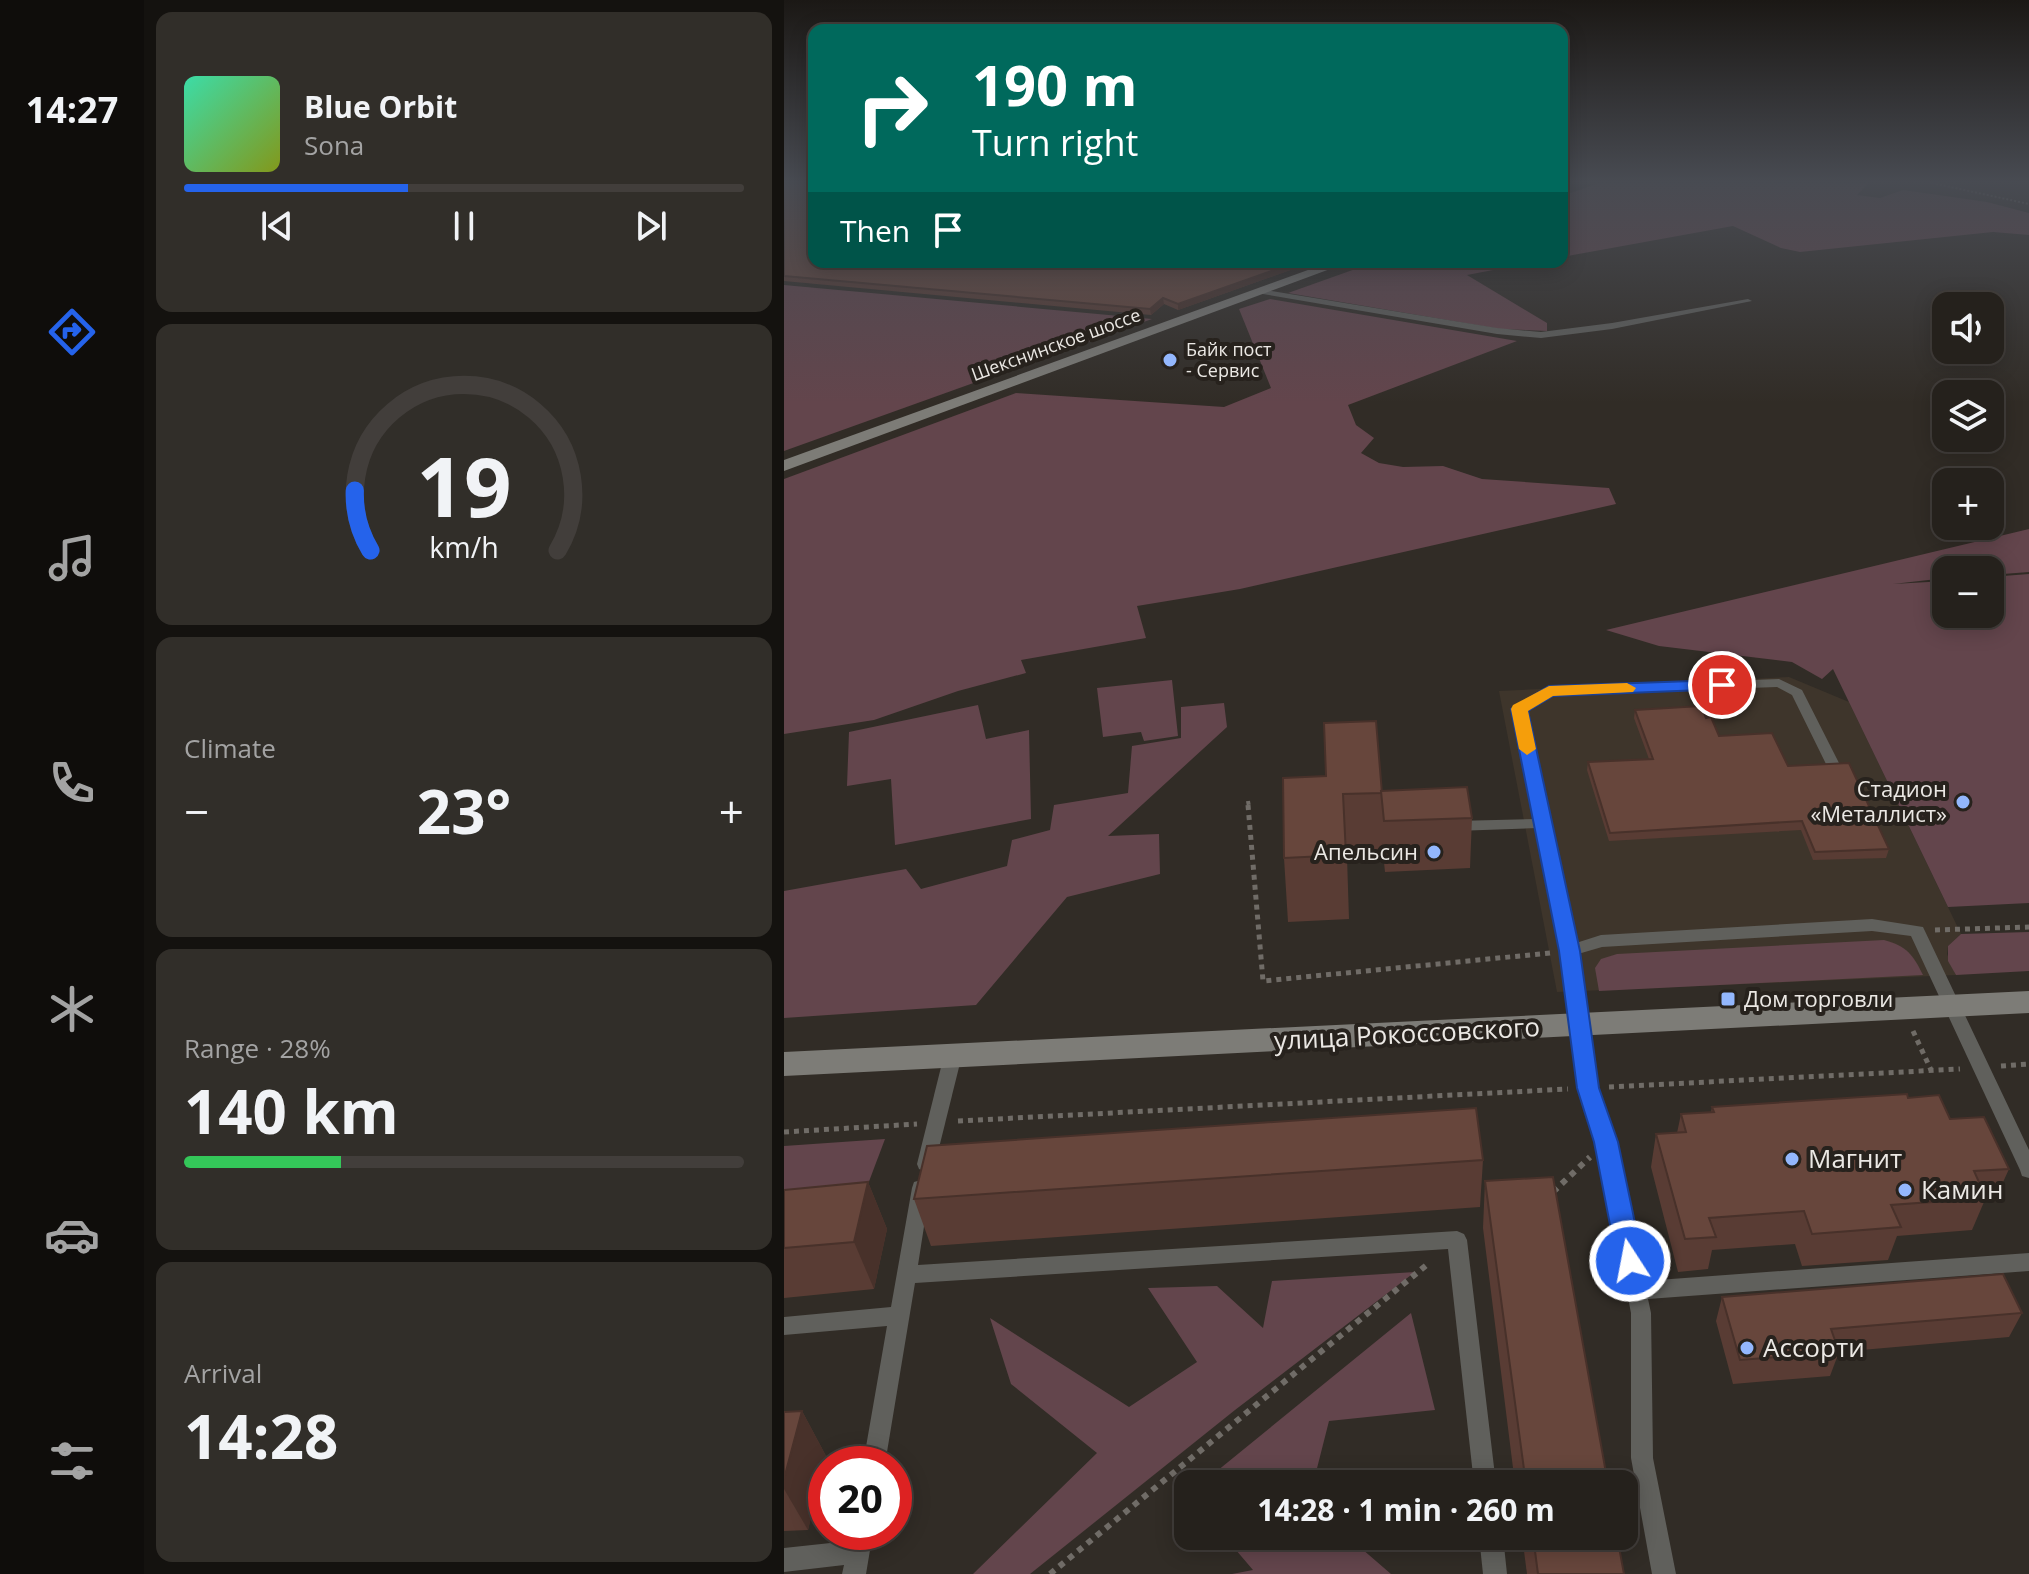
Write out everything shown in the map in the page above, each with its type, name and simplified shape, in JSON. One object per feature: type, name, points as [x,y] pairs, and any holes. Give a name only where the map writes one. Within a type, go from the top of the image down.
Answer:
[{"type":"main road","name":"Шекснинское шоссе","points":[[784,466],[1325,268]]},
{"type":"main road","name":"улица Рокоссовского","points":[[784,1064],[2029,1002]]},
{"type":"lane","points":[[1260,291],[1482,329],[1541,335],[1612,326],[1748,301]]},
{"type":"lane","points":[[1664,1574],[1642,1458],[1641,1313],[1606,1142],[1588,1088],[1570,951],[1519,709],[1549,691],[1779,683],[1797,693],[1832,763]]},
{"type":"lane","points":[[1443,826],[1543,823]]},
{"type":"lane","points":[[1570,951],[1601,941],[1872,925],[1917,931],[2029,1170]]},
{"type":"lane","points":[[877,1446],[915,1213],[953,1055]]},
{"type":"lane","points":[[905,1275],[1457,1240],[1483,1470]]},
{"type":"lane","points":[[1636,1291],[2029,1262]]},
{"type":"lane","points":[[784,1326],[900,1315]]},
{"type":"lane","points":[[1492,1550],[1495,1574]]},
{"type":"lane","points":[[784,1560],[859,1553]]},
{"type":"path","points":[[1248,801],[1263,981],[1570,951]]},
{"type":"path","points":[[1917,931],[2029,927]]},
{"type":"path","points":[[784,1132],[2029,1064]]},
{"type":"path","points":[[1544,1200],[1606,1142]]},
{"type":"path","points":[[1050,1574],[1457,1240]]},
{"type":"shaded area","points":[[1358,268],[1504,268],[1467,275],[1547,323],[1547,331],[1500,329],[1288,293]]},
{"type":"shaded area","points":[[784,285],[1152,319],[784,451]]},
{"type":"shaded area","points":[[1270,299],[1517,341],[1348,405],[1356,425],[1374,438],[1361,453],[1379,463],[1403,467],[1443,466],[1482,479],[1609,488],[1616,504],[1240,589],[1137,606],[1146,638],[1021,660],[1026,673],[958,691],[874,720],[784,734],[784,479],[1016,393],[1224,407],[1271,388],[1239,309]]},
{"type":"shaded area","name":"Стадион «Металлист»","points":[[2029,529],[2029,572],[2004,574],[2004,556],[1932,556],[1932,580],[1893,584],[1932,582],[1932,628],[2004,628],[2004,576],[2029,574],[2029,903],[1948,907],[1833,669],[1822,679],[1792,662],[1659,646],[1606,630],[1983,540],[2004,540],[2004,535]]},
{"type":"shaded area","points":[[1789,677],[1849,702],[1961,934],[1948,946],[1947,954],[1956,975],[1557,992],[1499,691]]},
{"type":"shaded area","points":[[1172,680],[1178,736],[1144,741],[1141,732],[1103,737],[1097,688]]},
{"type":"shaded area","points":[[1224,703],[1227,727],[1108,836],[1159,834],[1160,874],[1067,897],[976,1005],[784,1018],[784,891],[906,869],[921,889],[1007,866],[1012,840],[1050,830],[1054,805],[1128,793],[1132,746],[1181,738],[1181,707]]},
{"type":"shaded area","points":[[978,705],[986,739],[1029,730],[1031,819],[895,845],[891,779],[847,786],[849,732]]},
{"type":"shaded area","points":[[2029,932],[2029,971],[1956,975],[1948,961],[1948,946],[1961,934]]},
{"type":"shaded area","points":[[1884,940],[1908,952],[1923,975],[1599,991],[1595,968],[1601,959],[1617,954]]},
{"type":"shaded area","points":[[885,1139],[856,1216],[784,1221],[784,1146]]},
{"type":"shaded area","points":[[1415,1272],[1235,1410],[1030,1574],[973,1574],[1097,1453],[1011,1384],[990,1318],[1129,1407],[1197,1362],[1148,1288],[1217,1286],[1263,1328],[1272,1281]]},
{"type":"shaded area","points":[[1411,1313],[1435,1410],[1329,1421],[1317,1470],[1218,1470]]},
{"type":"shaded area","points":[[1236,1550],[1363,1550],[1391,1574],[1232,1574],[1253,1570]]},
{"type":"building","points":[[784,256],[808,256],[808,268],[1280,268],[1178,304],[1163,298],[1150,309],[784,276]]},
{"type":"building","points":[[1701,706],[1706,718],[1711,717],[1719,736],[1772,733],[1788,766],[1849,763],[1889,849],[1815,852],[1802,821],[1610,833],[1588,762],[1653,759],[1635,710]]},
{"type":"building","points":[[1376,721],[1382,793],[1343,794],[1346,855],[1284,858],[1283,778],[1326,776],[1324,723]]},
{"type":"building","points":[[1467,787],[1472,818],[1384,821],[1381,791]]},
{"type":"building","points":[[1907,1094],[1908,1098],[1939,1095],[1950,1119],[1984,1117],[2009,1169],[1974,1171],[1986,1198],[1891,1205],[1901,1227],[1812,1234],[1804,1211],[1709,1218],[1716,1237],[1685,1239],[1656,1134],[1686,1132],[1681,1114],[1714,1112],[1712,1107]]},
{"type":"building","points":[[1476,1108],[1483,1160],[914,1199],[927,1146]]},
{"type":"building","points":[[1553,1177],[1605,1470],[1524,1470],[1485,1181]]},
{"type":"building","points":[[868,1182],[854,1242],[784,1248],[784,1190]]},
{"type":"building","points":[[2003,1274],[2022,1313],[1831,1329],[1839,1352],[1740,1360],[1722,1297]]},
{"type":"building","points":[[802,1411],[784,1479],[784,1412]]},
{"type":"building","points":[[1535,1550],[1620,1550],[1624,1574],[1538,1574]]},
{"type":"slow traffic","points":[[1527,749],[1519,709],[1549,691],[1627,688]]},
{"type":"place","name":"Байк пост - Сервис","points":[[1170,360]]},
{"type":"place","name":"Стадион «Металлист»","points":[[1963,802]]},
{"type":"place","name":"Апельсин","points":[[1434,852]]},
{"type":"place","name":"Дом торговли","points":[[1728,999]]},
{"type":"place","name":"Магнит","points":[[1792,1159]]},
{"type":"place","name":"Камин","points":[[1905,1190]]},
{"type":"place","name":"Ассорти","points":[[1747,1348]]},
{"type":"route","points":[[1630,1261],[1606,1142],[1588,1088],[1570,951],[1519,709],[1549,691],[1722,685]]}]
